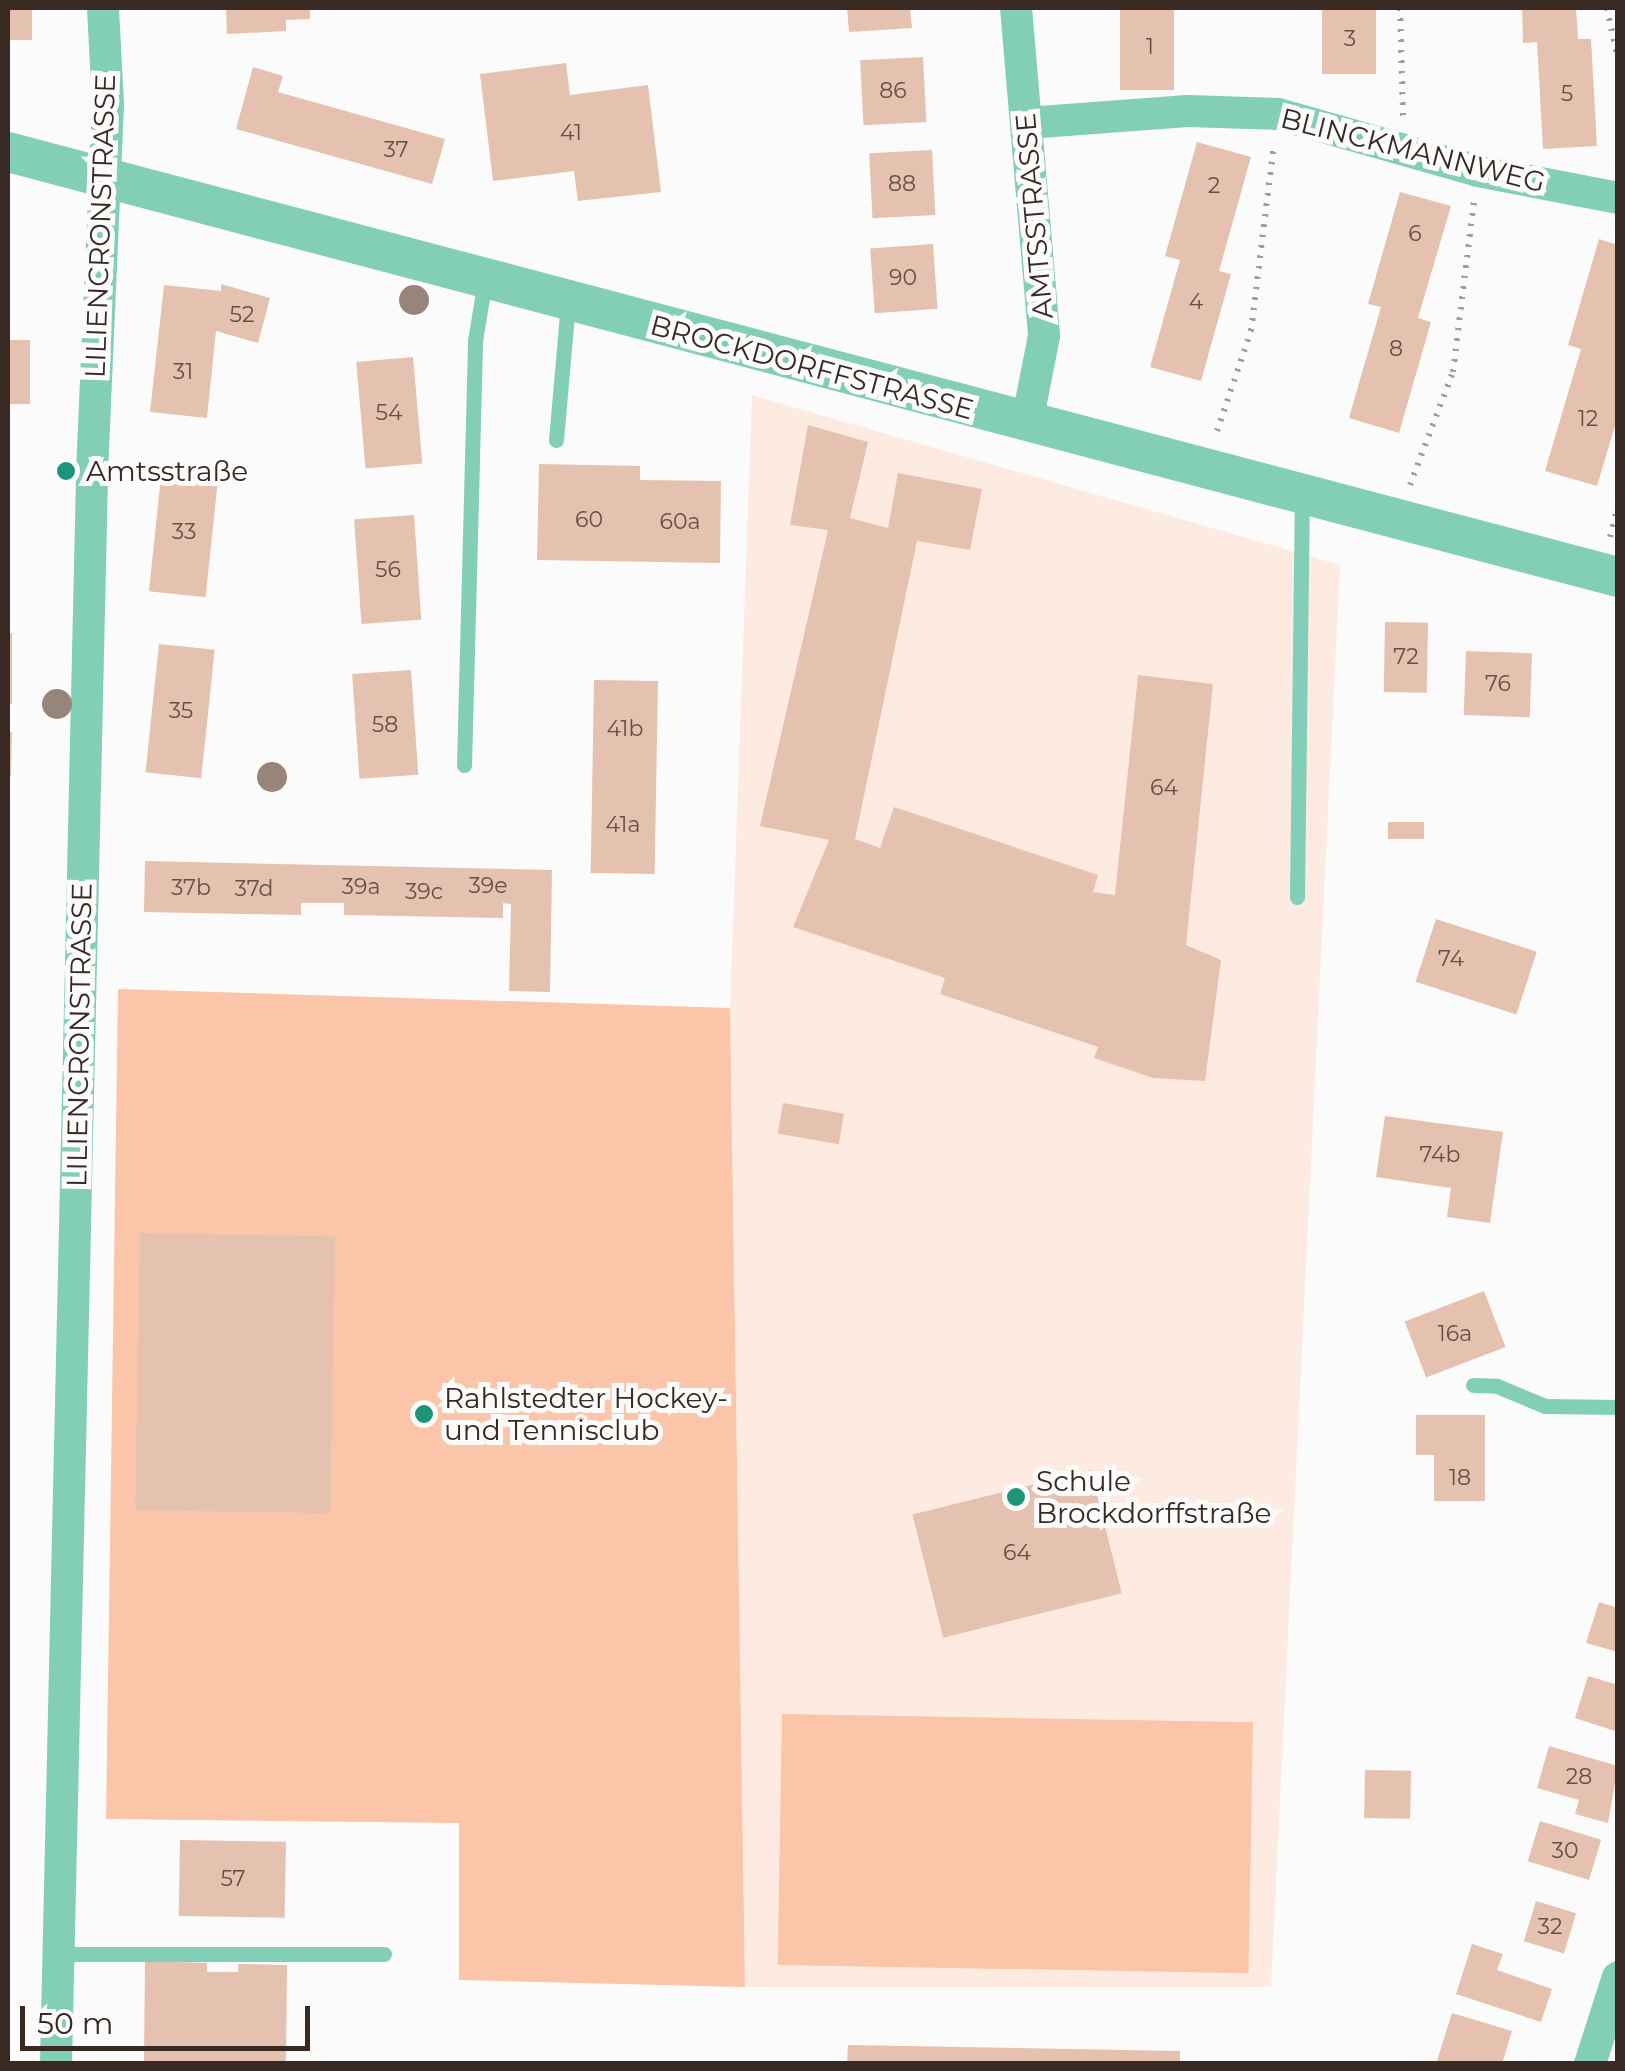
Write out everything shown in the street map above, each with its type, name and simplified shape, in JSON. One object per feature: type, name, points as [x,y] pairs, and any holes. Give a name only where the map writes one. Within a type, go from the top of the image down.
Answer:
[{"type":"street","name":"LILIENCRONSTRASSE","points":[[56,2064],[101,177],[108,104],[103,8]]},
{"type":"street","name":"AMTSSTRASSE","points":[[1016,8],[1044,336],[1027,423]]},
{"type":"street","name":"BLINCKMANNWEG","points":[[1027,123],[1188,110],[1278,114],[1478,171],[1618,198]]},
{"type":"street","name":"BROCKDORFFSTRASSE","points":[[8,152],[1618,577]]},
{"type":"street","points":[[1590,2064],[1618,1977]]},
{"type":"lane","points":[[464,766],[475,340],[484,280]]},
{"type":"lane","points":[[556,440],[568,302]]},
{"type":"lane","points":[[1297,897],[1302,494]]},
{"type":"lane","points":[[1473,1385],[1496,1386],[1546,1406],[1618,1407]]},
{"type":"lane","points":[[57,1954],[384,1954]]},
{"type":"path","points":[[1400,8],[1404,149]]},
{"type":"path","points":[[1606,8],[1618,60]]},
{"type":"path","points":[[1204,470],[1251,331],[1278,114]]},
{"type":"path","points":[[1398,517],[1453,372],[1478,171]]},
{"type":"shaded area","name":"Schule Brockdorffstraße","points":[[752,395],[1340,565],[1271,1987],[745,1987],[730,1008]]},
{"type":"shaded area","name":"Rahlstedter Hockey- und Tennisclub","points":[[118,989],[730,1008],[745,1987],[459,1980],[459,1823],[106,1819]]},
{"type":"shaded area","points":[[782,1714],[1253,1722],[1249,1973],[778,1965]]},
{"type":"building","points":[[8,8],[32,8],[32,40],[8,40]]},
{"type":"building","points":[[226,8],[310,8],[310,19],[286,20],[286,31],[227,34]]},
{"type":"building","points":[[847,8],[910,8],[912,28],[849,32]]},
{"type":"building","points":[[1120,8],[1174,8],[1174,90],[1120,90]]},
{"type":"building","points":[[1322,8],[1376,8],[1376,74],[1322,74]]},
{"type":"building","points":[[1522,8],[1576,8],[1578,39],[1591,39],[1597,146],[1543,149],[1537,42],[1523,43]]},
{"type":"building","points":[[923,57],[926,122],[863,125],[860,60]]},
{"type":"building","points":[[566,63],[570,95],[648,85],[661,192],[578,201],[574,171],[493,181],[480,74]]},
{"type":"building","points":[[253,67],[283,76],[278,92],[445,139],[432,184],[236,129]]},
{"type":"building","points":[[1197,142],[1251,157],[1219,271],[1231,274],[1201,381],[1150,367],[1180,260],[1165,256]]},
{"type":"building","points":[[932,150],[935,215],[872,218],[869,153]]},
{"type":"building","points":[[1400,192],[1451,206],[1418,318],[1431,322],[1399,433],[1349,418],[1381,307],[1368,304]]},
{"type":"building","points":[[1599,239],[1618,245],[1618,416],[1597,486],[1545,471],[1581,349],[1568,345]]},
{"type":"building","points":[[933,244],[938,309],[875,313],[870,248]]},
{"type":"building","points":[[221,284],[270,298],[258,343],[216,331],[207,418],[150,412],[164,285],[221,291]]},
{"type":"building","points":[[8,340],[30,340],[30,404],[8,404]]},
{"type":"building","points":[[413,357],[422,464],[366,469],[356,362]]},
{"type":"building","points":[[808,425],[868,442],[850,518],[888,528],[898,473],[982,489],[970,550],[917,541],[855,839],[880,848],[894,807],[1098,875],[1093,892],[1115,895],[1138,675],[1213,684],[1186,945],[1221,960],[1205,1081],[1153,1078],[1094,1058],[1098,1047],[940,994],[945,978],[793,927],[829,840],[760,826],[828,530],[790,525]]},
{"type":"building","points":[[539,464],[640,466],[640,480],[721,481],[720,563],[537,560]]},
{"type":"building","points":[[162,467],[219,473],[206,597],[149,591]]},
{"type":"building","points":[[414,515],[421,620],[361,624],[354,519]]},
{"type":"building","points":[[1385,622],[1428,623],[1427,693],[1384,692]]},
{"type":"building","points":[[8,633],[12,633],[12,704],[8,704]]},
{"type":"building","points":[[159,644],[215,650],[201,778],[146,772]]},
{"type":"building","points":[[1466,651],[1532,653],[1530,717],[1464,715]]},
{"type":"building","points":[[411,670],[418,775],[359,779],[352,674]]},
{"type":"building","points":[[594,680],[658,681],[655,874],[591,873]]},
{"type":"building","points":[[8,732],[12,732],[11,776],[8,776]]},
{"type":"building","points":[[1388,822],[1424,822],[1424,839],[1388,839]]},
{"type":"building","points":[[145,861],[552,870],[550,992],[509,991],[511,904],[503,903],[503,918],[344,915],[344,903],[301,903],[301,915],[144,912]]},
{"type":"building","points":[[1436,919],[1537,952],[1516,1015],[1416,982]]},
{"type":"building","points":[[783,1103],[844,1114],[839,1144],[778,1134]]},
{"type":"building","points":[[1385,1116],[1503,1132],[1490,1223],[1447,1217],[1451,1188],[1376,1177]]},
{"type":"building","points":[[140,1233],[335,1236],[330,1513],[135,1510]]},
{"type":"building","points":[[1484,1291],[1506,1347],[1426,1377],[1405,1321]]},
{"type":"building","points":[[1416,1415],[1485,1415],[1485,1501],[1434,1501],[1434,1455],[1416,1455]]},
{"type":"building","points":[[1091,1470],[1122,1593],[943,1638],[912,1515]]},
{"type":"building","points":[[1599,1602],[1618,1608],[1618,1652],[1586,1643]]},
{"type":"building","points":[[1588,1676],[1618,1685],[1618,1732],[1575,1718]]},
{"type":"building","points":[[1549,1746],[1618,1766],[1608,1823],[1575,1814],[1579,1800],[1537,1788]]},
{"type":"building","points":[[1365,1770],[1411,1771],[1410,1819],[1364,1818]]},
{"type":"building","points":[[1540,1821],[1601,1840],[1589,1880],[1528,1861]]},
{"type":"building","points":[[180,1840],[286,1842],[285,1918],[179,1916]]},
{"type":"building","points":[[1536,1901],[1576,1913],[1564,1953],[1524,1941]]},
{"type":"building","points":[[1472,1944],[1503,1954],[1497,1970],[1552,1989],[1541,2022],[1456,1994]]},
{"type":"building","points":[[145,1961],[207,1963],[207,1972],[238,1972],[238,1964],[287,1965],[286,2064],[144,2064]]},
{"type":"building","points":[[1452,2013],[1512,2031],[1502,2064],[1436,2064]]},
{"type":"building","points":[[848,2045],[1180,2051],[1180,2064],[847,2064]]},
{"type":"place","name":"Amtsstraße","points":[[66,471]]},
{"type":"place","name":"Rahlstedter Hockey- und Tennisclub","points":[[424,1414]]},
{"type":"place","name":"Schule Brockdorffstraße","points":[[1016,1497]]}]
